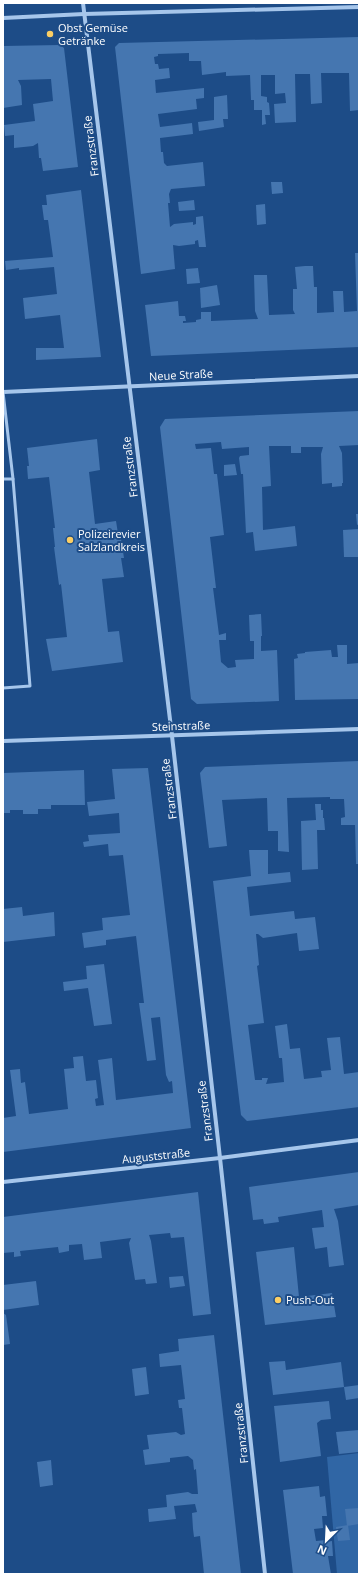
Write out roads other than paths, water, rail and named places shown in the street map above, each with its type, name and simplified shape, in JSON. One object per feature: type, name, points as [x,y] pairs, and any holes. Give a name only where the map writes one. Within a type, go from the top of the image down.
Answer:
[{"type":"street","name":"Franzstraße","points":[[83,3],[172,736],[265,1574]]},
{"type":"street","points":[[3,18],[84,14],[359,7]]},
{"type":"street","name":"Neue Straße","points":[[3,392],[359,376]]},
{"type":"street","name":"Steinstraße","points":[[3,741],[359,729]]},
{"type":"street","name":"Auguststraße","points":[[3,1182],[220,1158],[359,1140]]},
{"type":"lane","points":[[3,392],[13,479],[30,686],[3,688]]},
{"type":"lane","points":[[3,479],[13,479]]},
{"type":"place","name":"Obst Gemüse Getränke","points":[[50,34]]},
{"type":"place","name":"Polizeirevier Salzlandkreis","points":[[70,540]]},
{"type":"place","name":"Push-Out","points":[[278,1300]]}]
